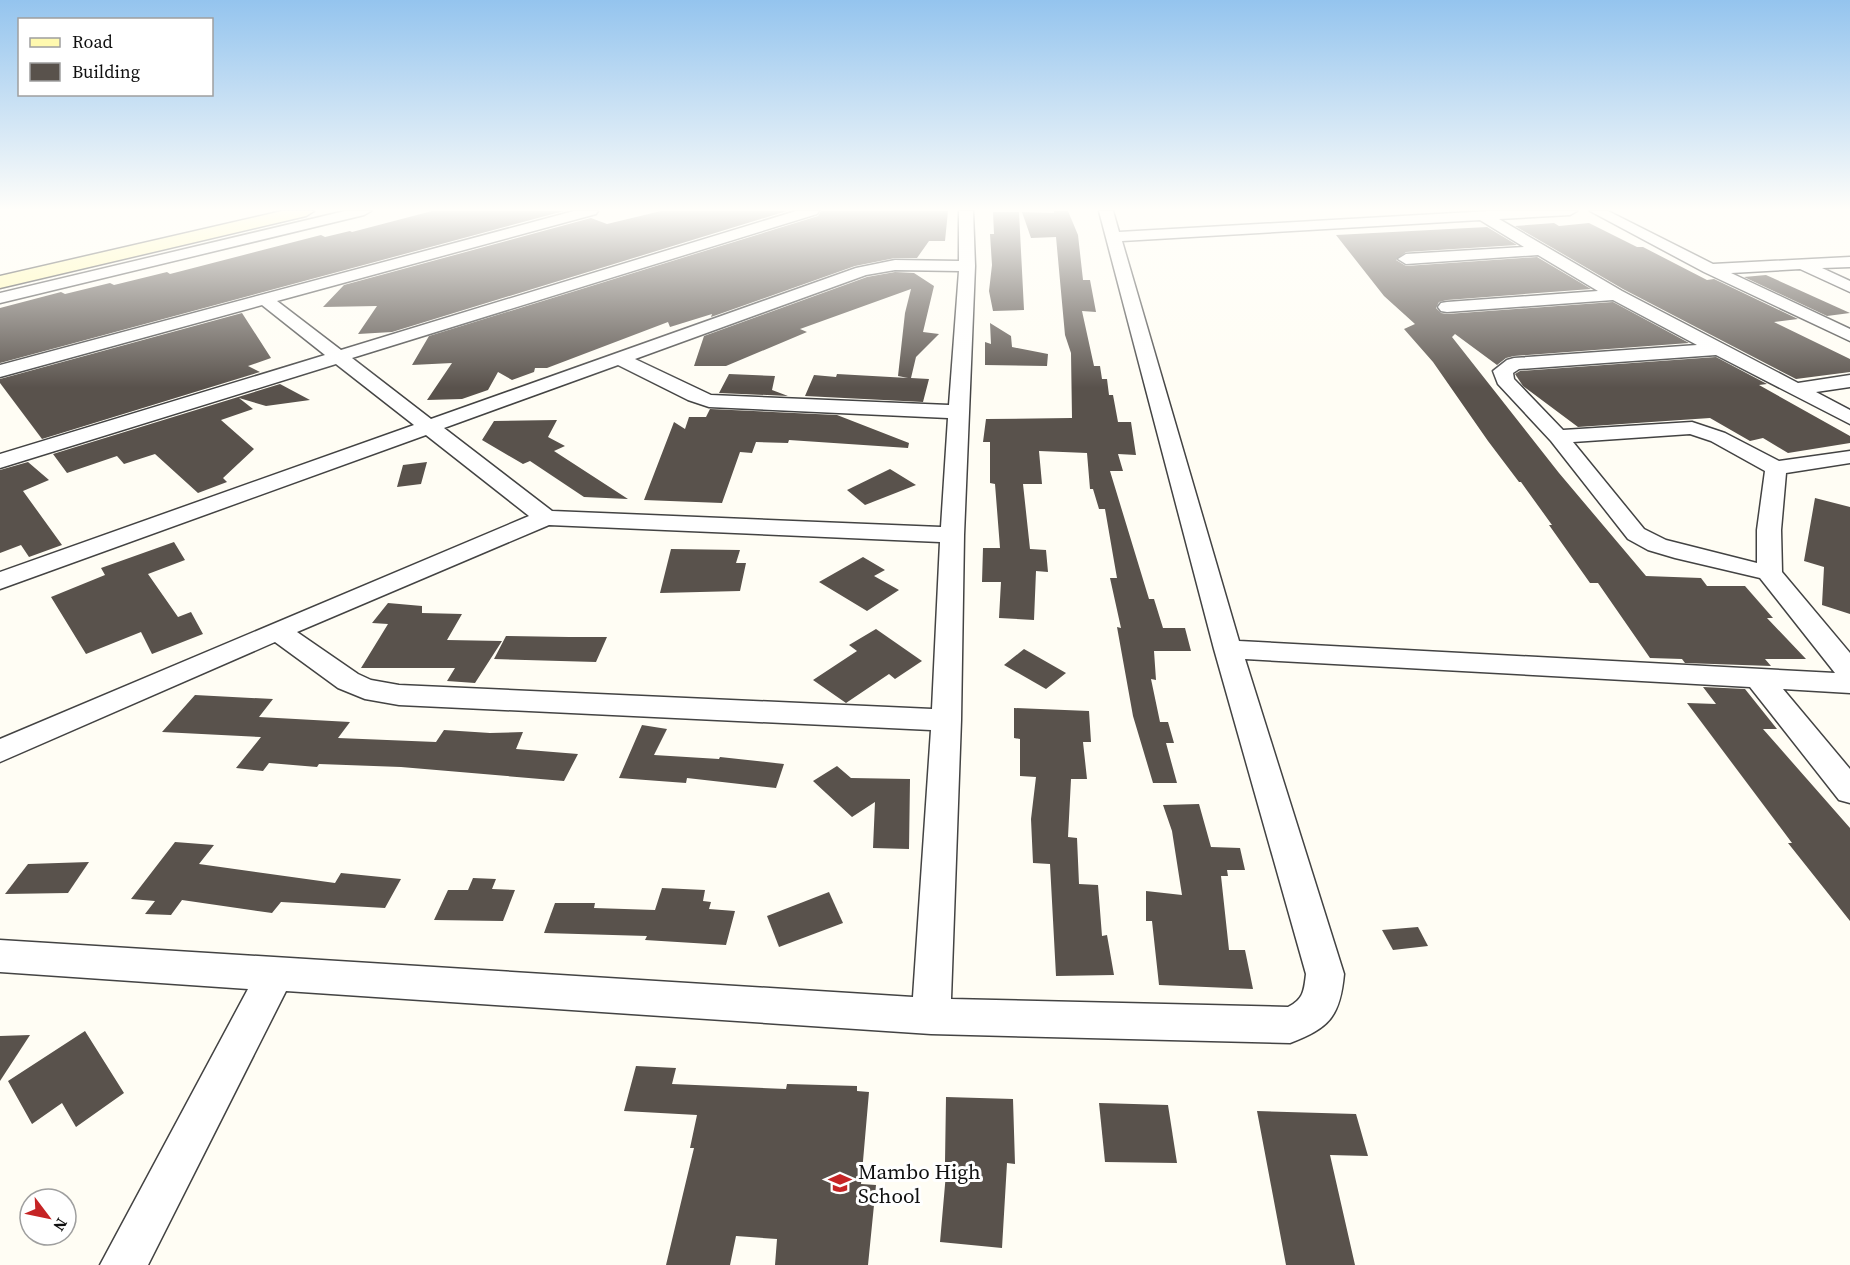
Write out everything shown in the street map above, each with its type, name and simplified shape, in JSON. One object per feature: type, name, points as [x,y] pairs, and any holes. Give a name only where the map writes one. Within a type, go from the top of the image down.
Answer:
[{"type":"main road","points":[[0,282],[68,270]]},
{"type":"street","points":[[0,298],[92,270]]},
{"type":"street","points":[[0,370],[372,270]]},
{"type":"street","points":[[0,461],[619,270]]},
{"type":"street","points":[[0,581],[867,270]]},
{"type":"street","points":[[931,1016],[946,720],[952,535],[967,270]]},
{"type":"street","points":[[0,956],[931,1016],[1290,1025],[1309,1017],[1322,1004],[1325,974],[1228,649],[1121,270]]},
{"type":"street","points":[[1574,270],[1616,295],[1850,418]]},
{"type":"street","points":[[1712,270],[1850,336]]},
{"type":"street","points":[[1813,270],[1850,287]]},
{"type":"street","points":[[1447,307],[1616,295]]},
{"type":"street","points":[[264,299],[546,518]]},
{"type":"street","points":[[1718,349],[1514,364],[1503,371],[1505,380],[1558,436],[1636,534],[1657,545],[1684,554],[1769,573]]},
{"type":"street","points":[[620,358],[709,401],[959,412]]},
{"type":"street","points":[[1797,389],[1850,381]]},
{"type":"street","points":[[1558,436],[1692,428],[1718,436],[1776,468],[1850,457]]},
{"type":"street","points":[[1776,468],[1768,530],[1769,573],[1850,672]]},
{"type":"street","points":[[0,751],[277,630],[546,518],[952,535]]},
{"type":"street","points":[[277,630],[348,681],[365,689],[399,695],[946,720]]},
{"type":"street","points":[[1228,649],[1850,683]]},
{"type":"street","points":[[1758,678],[1850,791]]},
{"type":"street","points":[[123,1265],[275,975]]},
{"type":"building","points":[[185,270],[345,270],[0,363],[0,308],[61,292],[65,294],[167,272],[170,274]]},
{"type":"building","points":[[399,270],[594,270],[392,332],[358,334],[377,306],[323,307],[344,285]]},
{"type":"building","points":[[643,270],[844,270],[711,317],[712,314],[670,327],[668,322],[547,368],[535,368],[534,372],[512,380],[498,372],[488,390],[462,399],[427,400],[452,363],[412,365],[429,336]]},
{"type":"building","points":[[991,270],[1022,270],[1024,310],[993,311],[989,291]]},
{"type":"building","points":[[1059,270],[1082,270],[1083,280],[1090,280],[1096,312],[1082,311],[1094,366],[1100,366],[1102,379],[1107,379],[1109,395],[1113,395],[1118,422],[1131,422],[1136,455],[1118,454],[1123,471],[1110,471],[1149,599],[1154,599],[1163,628],[1185,628],[1191,651],[1154,651],[1156,680],[1151,679],[1160,722],[1168,722],[1174,743],[1166,743],[1177,783],[1153,783],[1133,716],[1117,627],[1121,628],[1110,578],[1117,578],[1105,509],[1099,509],[1093,489],[1090,489],[1087,453],[1039,451],[1042,484],[1023,484],[1030,549],[1046,550],[1048,572],[1036,571],[1034,620],[999,618],[1001,582],[982,582],[983,548],[1000,548],[995,484],[990,483],[990,442],[983,442],[986,419],[1072,418],[1071,353],[1065,335]]},
{"type":"building","points":[[1364,270],[1559,270],[1591,289],[1447,300],[1439,302],[1436,308],[1441,313],[1447,314],[1613,302],[1689,343],[1514,356],[1506,358],[1497,365],[1455,334],[1452,337],[1559,473],[1646,576],[1701,578],[1707,586],[1745,586],[1773,618],[1767,618],[1806,659],[1765,659],[1771,666],[1685,663],[1682,659],[1650,658],[1598,583],[1590,583],[1549,525],[1552,525],[1488,441],[1433,362],[1404,329],[1415,324],[1384,296]]},
{"type":"building","points":[[1590,270],[1688,270],[1707,280],[1714,279],[1798,319],[1774,322],[1850,359],[1850,372],[1796,379]]},
{"type":"building","points":[[895,272],[914,273],[934,286],[923,332],[939,334],[916,357],[911,378],[929,379],[923,402],[805,396],[814,375],[908,378],[898,376],[905,313],[911,289],[800,329],[807,332],[726,366],[694,366],[704,336],[867,277]]},
{"type":"building","points":[[1766,275],[1850,313],[1827,316],[1744,277]]},
{"type":"building","points":[[242,313],[271,358],[248,366],[260,372],[42,439],[0,383],[0,379]]},
{"type":"building","points":[[990,323],[1011,336],[1012,347],[1048,354],[1047,366],[985,365],[985,342],[991,344]]},
{"type":"building","points":[[1716,357],[1767,384],[1759,385],[1850,436],[1850,443],[1788,453],[1763,438],[1750,441],[1710,418],[1578,427],[1523,386],[1515,374],[1520,371]]},
{"type":"building","points":[[729,374],[775,376],[772,390],[788,396],[719,393]]},
{"type":"building","points":[[280,384],[310,400],[266,406],[239,398],[253,409],[221,420],[254,449],[223,478],[227,482],[198,493],[155,454],[124,464],[117,456],[67,473],[53,454]]},
{"type":"building","points":[[710,409],[837,415],[909,443],[908,448],[789,440],[788,443],[756,442],[752,453],[740,452],[722,503],[644,500],[674,422],[685,429],[689,417],[706,417]]},
{"type":"building","points":[[557,420],[548,437],[565,446],[554,451],[628,499],[584,497],[530,461],[523,464],[482,440],[494,421]]},
{"type":"building","points":[[28,462],[49,480],[23,491],[62,545],[29,557],[21,545],[0,553],[0,470]]},
{"type":"building","points":[[427,462],[421,484],[397,487],[403,465]]},
{"type":"building","points":[[890,469],[916,485],[865,505],[847,490]]},
{"type":"building","points":[[1815,498],[1850,507],[1850,614],[1822,605],[1824,567],[1804,561]]},
{"type":"building","points":[[174,542],[185,560],[148,574],[178,617],[191,612],[203,634],[152,654],[141,632],[86,654],[51,597],[105,575],[101,568]]},
{"type":"building","points":[[671,549],[740,550],[736,563],[746,563],[740,591],[660,593]]},
{"type":"building","points":[[863,557],[885,570],[874,576],[899,590],[867,611],[819,582]]},
{"type":"building","points":[[388,603],[422,606],[422,613],[462,614],[447,640],[502,641],[475,683],[447,681],[455,668],[361,668],[388,624],[372,623]]},
{"type":"building","points":[[876,629],[922,661],[895,679],[889,674],[846,703],[813,680],[857,651],[849,645]]},
{"type":"building","points":[[506,636],[607,637],[596,662],[494,659]]},
{"type":"building","points":[[1024,649],[1066,673],[1046,689],[1004,665]]},
{"type":"building","points":[[1703,687],[1745,689],[1777,729],[1763,729],[1850,828],[1850,921],[1788,843],[1792,843],[1687,703],[1716,704]]},
{"type":"building","points":[[195,695],[273,699],[259,717],[350,722],[338,738],[436,742],[444,730],[490,733],[523,732],[516,749],[578,754],[564,781],[401,767],[319,764],[317,767],[269,763],[263,771],[236,768],[261,737],[162,732]]},
{"type":"building","points":[[1014,708],[1089,711],[1091,742],[1083,742],[1087,779],[1071,779],[1068,837],[1077,838],[1079,884],[1098,885],[1102,936],[1107,935],[1114,975],[1056,976],[1050,864],[1033,863],[1031,819],[1036,777],[1020,776],[1020,739],[1014,738]]},
{"type":"building","points":[[642,725],[667,729],[654,755],[719,759],[720,757],[784,764],[776,788],[687,778],[686,783],[619,778]]},
{"type":"building","points":[[837,766],[851,778],[910,779],[909,849],[873,848],[875,802],[852,817],[813,781]]},
{"type":"building","points":[[1199,804],[1211,847],[1240,848],[1245,870],[1227,870],[1228,876],[1221,876],[1229,950],[1245,950],[1253,989],[1159,985],[1152,921],[1146,921],[1146,891],[1182,895],[1172,831],[1163,805]]},
{"type":"building","points":[[175,842],[214,845],[199,864],[335,883],[341,873],[401,879],[385,908],[281,902],[272,913],[182,900],[171,915],[145,914],[155,901],[131,899]]},
{"type":"building","points":[[89,862],[68,893],[5,894],[28,864]]},
{"type":"building","points":[[473,878],[496,879],[492,889],[515,890],[503,921],[434,920],[448,890],[468,890]]},
{"type":"building","points":[[662,888],[705,890],[703,901],[711,902],[709,909],[735,911],[726,945],[645,940],[647,936],[544,933],[555,903],[595,903],[594,908],[655,910]]},
{"type":"building","points":[[829,892],[843,923],[779,947],[767,916]]},
{"type":"building","points":[[1418,927],[1428,946],[1393,950],[1382,930]]},
{"type":"building","points":[[85,1031],[124,1093],[76,1127],[62,1103],[32,1124],[8,1081]]},
{"type":"building","points":[[30,1035],[0,1081],[0,1036]]},
{"type":"building","points":[[636,1066],[676,1068],[672,1084],[786,1089],[787,1084],[857,1086],[857,1091],[869,1092],[861,1184],[876,1185],[868,1265],[775,1265],[777,1239],[736,1236],[730,1265],[666,1265],[694,1148],[690,1148],[697,1115],[624,1111]]},
{"type":"building","points":[[946,1097],[1013,1099],[1015,1164],[1007,1163],[1002,1248],[940,1242],[947,1162],[945,1162]]},
{"type":"building","points":[[1099,1103],[1168,1105],[1177,1163],[1105,1162]]},
{"type":"building","points":[[1257,1111],[1356,1114],[1368,1156],[1330,1155],[1355,1265],[1286,1265]]},
{"type":"place","name":"Mambo High School","points":[[840,1183]]}]
